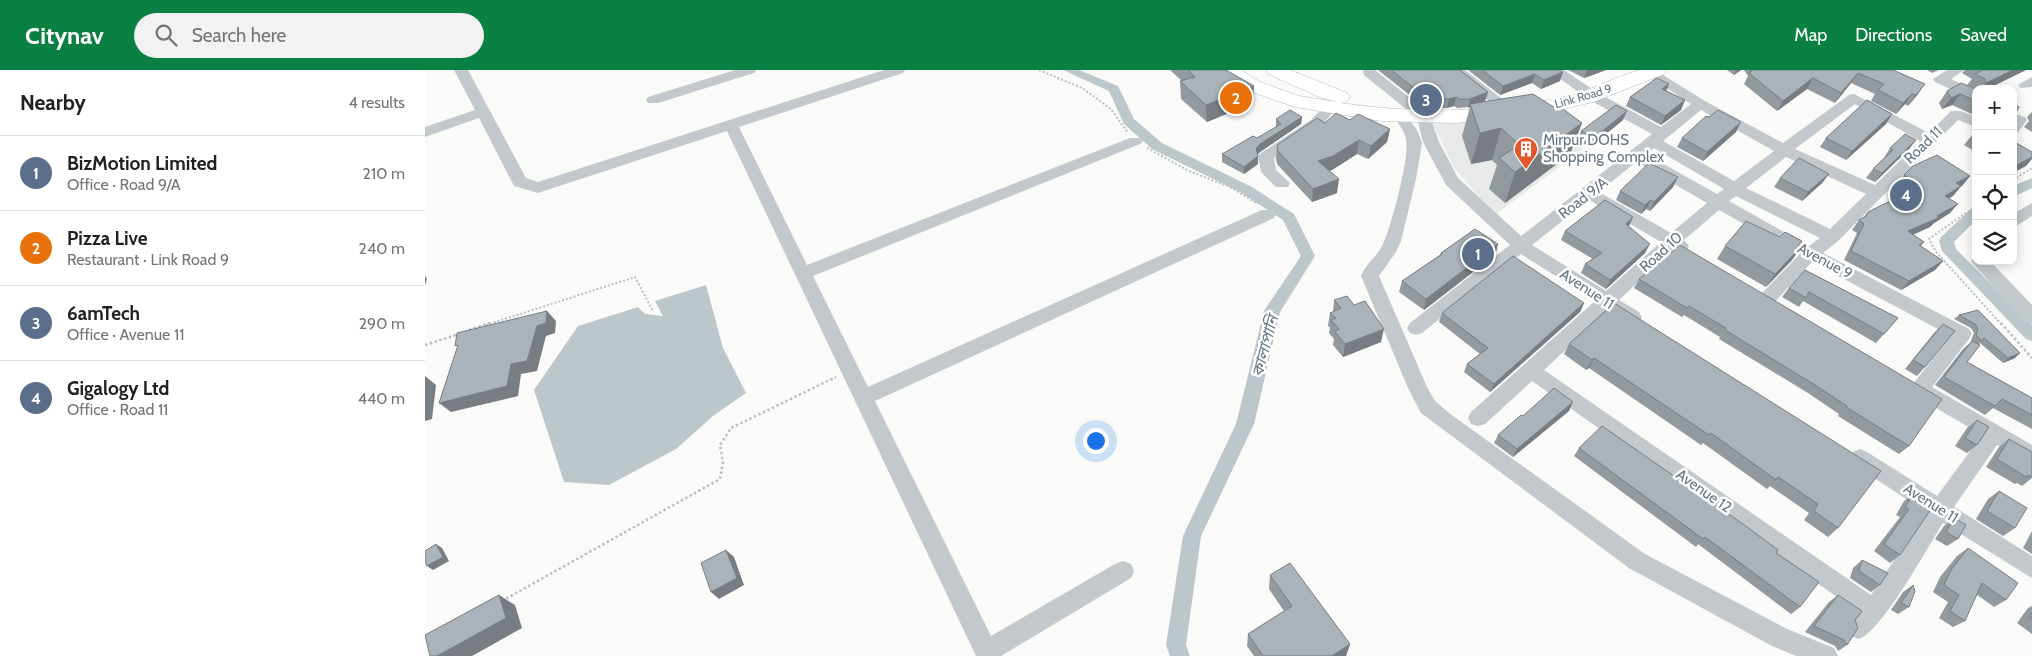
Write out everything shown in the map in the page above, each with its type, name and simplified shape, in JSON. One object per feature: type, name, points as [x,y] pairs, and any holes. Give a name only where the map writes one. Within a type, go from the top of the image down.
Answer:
[{"type":"main road","name":"Link Road 9","points":[[1229,70],[1269,92],[1295,101],[1325,102],[1424,116]]},
{"type":"main road","points":[[1245,70],[1276,88],[1295,84]]},
{"type":"main road","points":[[1254,70],[1273,82],[1295,84]]},
{"type":"main road","points":[[1275,70],[1325,102]]},
{"type":"main road","name":"Link Road 9","points":[[1325,102],[1400,116],[1456,117],[1512,112],[1593,96],[1652,71]]},
{"type":"street","points":[[461,70],[520,182],[538,188],[898,70]]},
{"type":"street","points":[[653,100],[749,70]]},
{"type":"street","points":[[1456,70],[1512,112]]},
{"type":"street","points":[[1555,70],[1659,138]]},
{"type":"street","points":[[1957,70],[1940,79],[1972,95]]},
{"type":"street","points":[[1652,71],[1700,104],[1785,150],[1875,192]]},
{"type":"street","points":[[1369,72],[1424,116]]},
{"type":"street","name":"Road 10","points":[[1477,418],[1533,372],[1672,241],[1734,188],[1854,98],[1929,139]]},
{"type":"street","points":[[1282,183],[1269,172],[1266,156],[1316,123],[1325,102]]},
{"type":"street","name":"Road 9/A","points":[[1416,328],[1522,247],[1700,104]]},
{"type":"street","points":[[425,132],[482,112]]},
{"type":"street","name":"Road 11","points":[[1767,300],[1810,254],[1832,237],[1875,192],[1956,114],[1972,121]]},
{"type":"street","points":[[1400,116],[1409,129],[1414,144],[1396,234],[1389,248],[1372,269],[1370,276],[1417,388],[1429,407],[1449,425],[1637,561],[1780,638],[1826,656]]},
{"type":"street","name":"Avenue 11","points":[[1424,116],[1431,142],[1452,181],[1522,247],[1648,327]]},
{"type":"street","points":[[731,125],[987,654],[1123,571]]},
{"type":"street","name":"Avenue 9","points":[[1659,138],[1734,188],[1832,237]]},
{"type":"street","points":[[803,273],[1135,141]]},
{"type":"street","name":"Avenue 9","points":[[1637,156],[1810,254],[1963,334],[1919,389]]},
{"type":"street","points":[[1589,193],[1696,255]]},
{"type":"street","points":[[2016,220],[2032,208]]},
{"type":"street","points":[[863,398],[1268,214]]},
{"type":"street","points":[[1984,265],[2032,317]]},
{"type":"street","points":[[1751,290],[1784,309]]},
{"type":"street","name":"Avenue 12","points":[[1533,372],[1874,610]]},
{"type":"street","points":[[1902,379],[2032,455]]},
{"type":"street","points":[[1859,628],[1874,610],[1941,509],[1994,434]]},
{"type":"street","name":"Avenue 11","points":[[1849,451],[2032,568]]},
{"type":"path","points":[[1039,70],[1082,88],[1111,109],[1135,141],[1189,172],[1230,187],[1262,207],[1268,214]]},
{"type":"path","points":[[2017,178],[2032,169]]},
{"type":"path","points":[[1972,209],[1929,239],[1936,252],[2032,358]]},
{"type":"path","points":[[425,345],[635,277],[653,311]]},
{"type":"path","points":[[500,602],[720,479],[723,462],[720,445],[731,428],[850,370]]},
{"type":"shaded area","points":[[1523,118],[1583,149],[1495,215],[1454,168],[1432,122]]},
{"type":"shaded area","points":[[706,285],[723,348],[746,393],[713,416],[676,449],[609,485],[564,482],[534,390],[578,326],[638,307],[645,314],[663,316],[655,301]]},
{"type":"building","points":[[1188,70],[1226,70],[1254,86],[1206,105],[1180,81],[1195,77]]},
{"type":"building","points":[[1391,70],[1460,70],[1488,92],[1470,99],[1459,99],[1456,97],[1428,99]]},
{"type":"building","points":[[1482,70],[1560,70],[1563,72],[1544,80],[1535,74],[1503,86]]},
{"type":"building","points":[[1753,70],[1893,70],[1925,84],[1916,95],[1912,94],[1903,103],[1878,90],[1884,84],[1858,73],[1841,93],[1813,78],[1783,101],[1749,73]]},
{"type":"building","points":[[1983,70],[2013,70],[1986,83],[1985,79],[1975,74]]},
{"type":"building","points":[[1657,78],[1669,84],[1662,89],[1685,100],[1665,116],[1630,97]]},
{"type":"building","points":[[1961,83],[1972,87],[1972,99],[1960,94],[1951,98],[1947,91]]},
{"type":"building","points":[[1533,94],[1552,106],[1563,109],[1582,123],[1515,172],[1499,158],[1519,145],[1501,128],[1480,133],[1470,104]]},
{"type":"building","points":[[1867,100],[1892,114],[1852,151],[1826,138]]},
{"type":"building","points":[[1616,105],[1627,111],[1594,138],[1581,131]]},
{"type":"building","points":[[1290,110],[1302,117],[1260,144],[1256,149],[1258,156],[1244,167],[1222,154],[1253,136],[1257,138],[1281,124],[1276,119]]},
{"type":"building","points":[[1718,110],[1741,122],[1707,152],[1682,138],[1706,116],[1709,117]]},
{"type":"building","points":[[1336,113],[1350,120],[1358,114],[1390,129],[1371,146],[1359,140],[1333,156],[1318,161],[1339,179],[1313,189],[1278,151],[1277,145],[1317,118],[1325,123]]},
{"type":"building","points":[[1905,134],[1916,140],[1882,173],[1873,169],[1893,150],[1890,148]]},
{"type":"building","points":[[2017,143],[2032,152],[2032,157],[2017,165]]},
{"type":"building","points":[[1937,155],[1970,176],[1956,183],[1961,186],[1945,196],[1958,204],[1937,216],[1938,218],[1908,231],[1924,242],[1919,245],[1943,261],[1909,281],[1851,251],[1864,224],[1859,220],[1866,216],[1868,212],[1921,186],[1904,175],[1913,166]]},
{"type":"building","points":[[1799,158],[1829,174],[1808,192],[1780,178]]},
{"type":"building","points":[[1649,163],[1678,177],[1654,202],[1651,200],[1645,205],[1620,191]]},
{"type":"building","points":[[1605,200],[1633,217],[1626,224],[1650,244],[1610,280],[1585,264],[1602,253],[1565,231]]},
{"type":"building","points":[[1746,221],[1780,237],[1785,232],[1802,241],[1798,245],[1801,247],[1775,274],[1725,246]]},
{"type":"building","points":[[1475,229],[1498,244],[1426,299],[1402,281],[1442,254]]},
{"type":"building","points":[[1680,245],[1942,399],[1909,446],[1725,330],[1726,328],[1689,306],[1687,308],[1639,279]]},
{"type":"building","points":[[1513,256],[1584,303],[1494,384],[1467,364],[1488,348],[1442,313]]},
{"type":"building","points":[[1805,270],[1898,318],[1884,334],[1809,292],[1806,298],[1789,288]]},
{"type":"building","points":[[1347,296],[1354,305],[1365,301],[1384,329],[1345,344],[1335,332],[1339,329],[1331,320],[1336,318],[1330,313],[1341,308],[1334,300]]},
{"type":"building","points":[[1614,303],[1881,471],[1838,528],[1814,511],[1818,504],[1778,477],[1776,480],[1711,433],[1709,435],[1594,358],[1592,360],[1569,344]]},
{"type":"building","points":[[1978,310],[2020,353],[2008,358],[1984,338],[1982,341],[1976,335],[1978,329],[1975,324],[1959,315]]},
{"type":"building","points":[[547,311],[546,323],[537,326],[527,361],[511,364],[507,386],[439,403],[458,345],[455,346],[457,333]]},
{"type":"building","points":[[1943,324],[1955,331],[1925,367],[1913,360]]},
{"type":"building","points":[[1972,341],[1980,345],[1967,362],[2032,398],[2032,415],[2002,399],[1995,406],[1944,377]]},
{"type":"building","points":[[1554,388],[1573,402],[1517,449],[1498,435],[1521,415],[1523,416]]},
{"type":"building","points":[[1977,420],[1989,427],[1977,445],[1965,438]]},
{"type":"building","points":[[1602,426],[1743,524],[1778,550],[1776,553],[1819,582],[1800,607],[1579,448]]},
{"type":"building","points":[[2009,439],[2032,452],[2032,477],[2028,475],[2026,477],[1997,459]]},
{"type":"building","points":[[1999,491],[2027,508],[2015,528],[1987,511]]},
{"type":"building","points":[[1914,493],[1933,506],[1900,555],[1884,544],[1909,509],[1905,507]]},
{"type":"building","points":[[1954,518],[1966,525],[1958,539],[1946,532]]},
{"type":"building","points":[[436,544],[443,557],[427,566],[425,551]]},
{"type":"building","points":[[1968,548],[2018,583],[2006,600],[1982,583],[1965,621],[1950,611],[1959,595],[1944,585],[1951,570]]},
{"type":"building","points":[[726,550],[737,578],[711,592],[701,563]]},
{"type":"building","points":[[1862,560],[1888,573],[1880,585],[1859,571]]},
{"type":"building","points":[[1290,563],[1350,644],[1332,656],[1263,656],[1248,634],[1292,606],[1270,575]]},
{"type":"building","points":[[1913,585],[1915,591],[1909,607],[1901,603]]},
{"type":"building","points":[[499,595],[506,618],[437,656],[430,656],[425,635]]},
{"type":"building","points":[[1838,595],[1862,611],[1855,620],[1858,628],[1847,645],[1844,640],[1814,626]]},
{"type":"waterway","name":"কালাপানি","points":[[1069,70],[1114,89],[1129,121],[1157,146],[1245,189],[1289,217],[1308,256],[1272,311],[1245,424],[1192,536],[1176,645],[1180,656]]},
{"type":"waterway","points":[[2017,190],[2032,183]]},
{"type":"waterway","points":[[1972,216],[1946,241],[1949,251],[2032,335]]},
{"type":"place","name":"Pizza Live","points":[[1236,98]]},
{"type":"place","name":"6amTech","points":[[1426,100]]},
{"type":"place","name":"Mirpur DOHS Shopping Complex","points":[[1526,170]]},
{"type":"place","name":"Gigalogy Ltd","points":[[1906,195]]},
{"type":"place","name":"BizMotion Limited","points":[[1478,254]]}]
